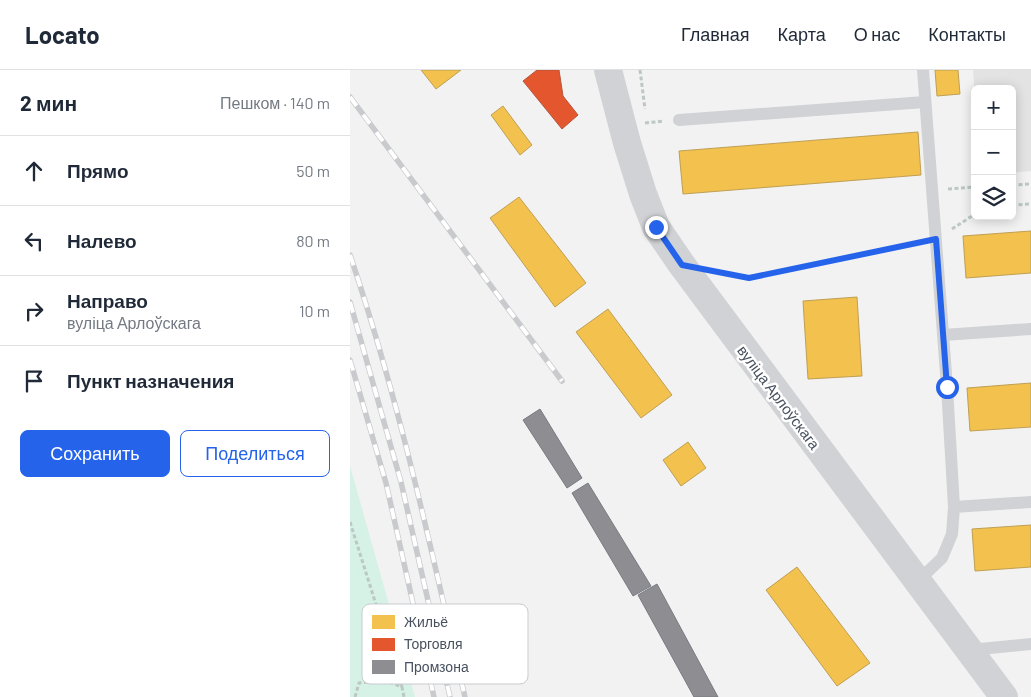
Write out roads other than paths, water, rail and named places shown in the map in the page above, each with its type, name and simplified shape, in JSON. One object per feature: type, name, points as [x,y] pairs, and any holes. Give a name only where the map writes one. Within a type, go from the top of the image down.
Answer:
[{"type":"street","name":"вуліца Арлоўскага","points":[[608,70],[643,194],[656,227],[682,265],[967,650],[995,694]]},
{"type":"lane","points":[[917,582],[942,558],[952,534],[954,507],[923,70]]},
{"type":"lane","points":[[679,120],[925,102]]},
{"type":"lane","points":[[943,335],[1031,329]]},
{"type":"lane","points":[[954,507],[1031,502]]},
{"type":"lane","points":[[967,650],[1031,644]]},
{"type":"railway","points":[[350,97],[562,381]]},
{"type":"railway","points":[[350,255],[368,310],[399,419],[444,604]]},
{"type":"railway","points":[[350,302],[401,482],[429,604]]},
{"type":"railway","points":[[350,360],[386,483],[413,604]]},
{"type":"railway","points":[[431,684],[434,697]]},
{"type":"railway","points":[[447,684],[450,697]]},
{"type":"railway","points":[[462,684],[465,697]]}]
